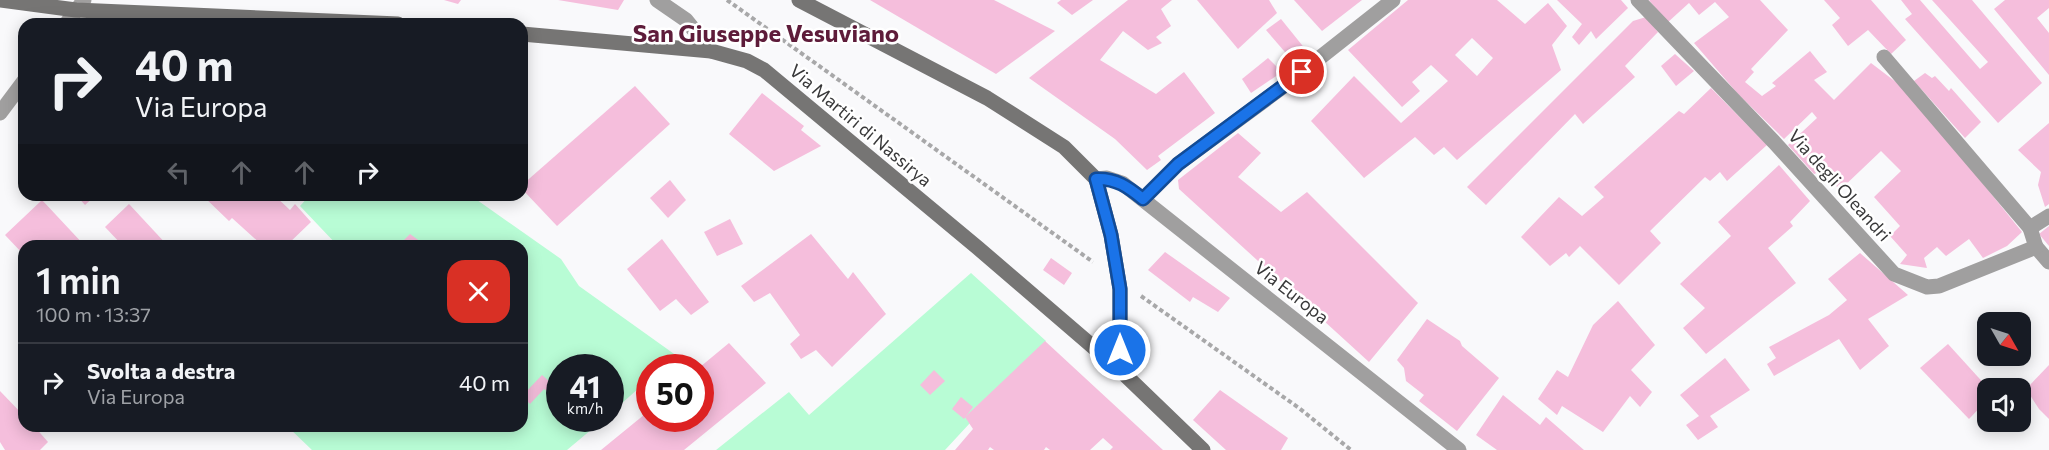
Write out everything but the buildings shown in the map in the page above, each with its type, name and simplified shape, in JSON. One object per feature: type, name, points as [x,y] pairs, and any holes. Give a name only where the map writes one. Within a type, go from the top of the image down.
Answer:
[{"type":"street","points":[[0,0],[298,18]]},
{"type":"street","points":[[657,0],[686,20],[711,51]]},
{"type":"street","points":[[799,0],[987,99],[1064,147],[1096,179],[1119,280],[1120,370]]},
{"type":"street","points":[[1143,199],[1178,164],[1284,86],[1393,0]]},
{"type":"street","name":"Via degli Oleandri","points":[[1638,0],[1774,142],[1894,274],[1927,287],[1939,286],[1964,278],[2036,247]]},
{"type":"street","points":[[70,18],[80,5]]},
{"type":"street","name":"Via Martiri di Nassirya","points":[[528,35],[711,51],[747,61],[764,70],[1120,370],[1203,450]]},
{"type":"street","points":[[1884,57],[2030,228],[2036,247],[2049,262]]},
{"type":"street","points":[[0,113],[18,89]]},
{"type":"street","name":"Via Europa","points":[[1096,179],[1107,178],[1122,183],[1459,450]]},
{"type":"street","points":[[2030,228],[2049,216]]},
{"type":"path","points":[[727,0],[1299,408],[1351,450]]},
{"type":"green space","points":[[305,201],[479,201],[561,259],[579,286],[674,354],[636,354],[636,391],[624,401],[624,354],[546,354],[546,432],[588,432],[567,450],[312,450],[293,432],[528,432],[528,240],[332,240],[300,206]]},
{"type":"green space","points":[[971,273],[1046,341],[945,450],[716,450],[789,392],[809,415]]},
{"type":"district","name":"San Giuseppe Vesuviano","points":[[766,32]]},
{"type":"route","points":[[1120,350],[1120,289],[1111,235],[1096,179],[1107,178],[1122,183],[1143,199],[1178,164],[1302,72]]}]
